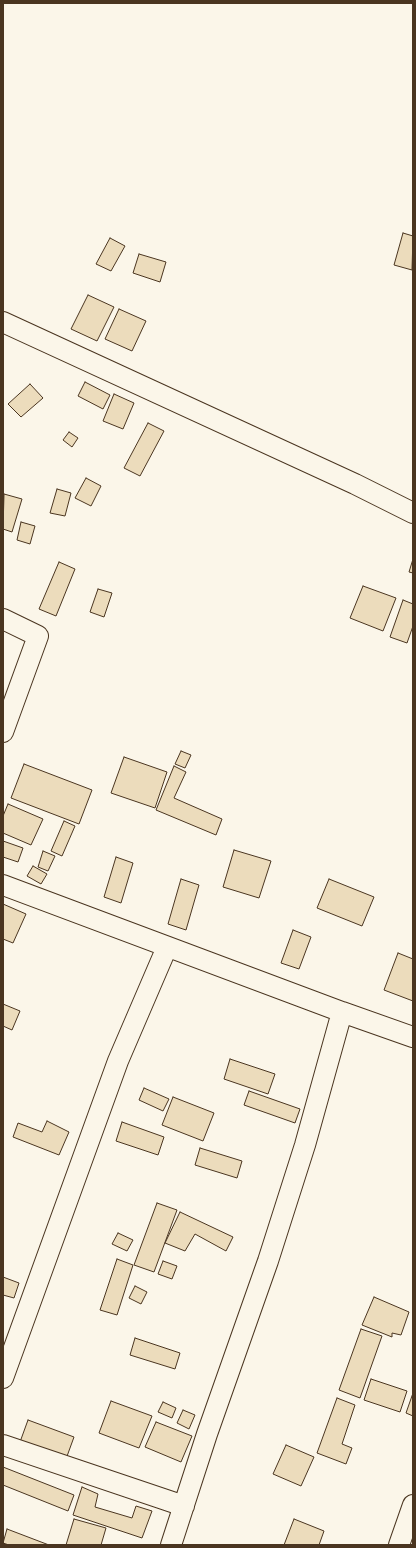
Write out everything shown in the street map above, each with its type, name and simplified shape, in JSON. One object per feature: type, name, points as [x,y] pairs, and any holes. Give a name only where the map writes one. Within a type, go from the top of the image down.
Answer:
[{"type":"street","points":[[3,322],[355,484],[413,513]]},
{"type":"street","points":[[3,619],[38,636],[3,732]]},
{"type":"street","points":[[3,885],[342,1012],[413,1037]]},
{"type":"street","points":[[3,1378],[118,1061],[167,947]]},
{"type":"street","points":[[171,1545],[207,1434],[268,1261],[305,1145],[342,1012]]},
{"type":"street","points":[[3,1445],[184,1506]]},
{"type":"street","points":[[399,1545],[413,1505]]},
{"type":"building","points":[[403,233],[413,236],[412,270],[394,265]]},
{"type":"building","points":[[110,238],[125,246],[111,271],[96,264]]},
{"type":"building","points":[[139,254],[166,262],[160,282],[133,273]]},
{"type":"building","points":[[88,295],[114,307],[97,341],[71,329]]},
{"type":"building","points":[[119,309],[146,321],[132,351],[105,339]]},
{"type":"building","points":[[85,382],[110,395],[103,409],[78,396]]},
{"type":"building","points":[[30,384],[43,398],[21,417],[8,404]]},
{"type":"building","points":[[114,394],[134,403],[123,429],[103,421]]},
{"type":"building","points":[[148,423],[164,431],[140,476],[124,468]]},
{"type":"building","points":[[69,432],[78,438],[72,447],[63,440]]},
{"type":"building","points":[[86,478],[101,486],[91,506],[75,498]]},
{"type":"building","points":[[57,489],[71,493],[65,516],[50,513]]},
{"type":"building","points":[[4,494],[22,499],[12,532],[3,529]]},
{"type":"building","points":[[21,522],[35,526],[30,544],[17,540]]},
{"type":"building","points":[[413,559],[413,573],[409,572]]},
{"type":"building","points":[[59,562],[75,569],[56,616],[39,609]]},
{"type":"building","points":[[363,586],[396,598],[383,631],[350,618]]},
{"type":"building","points":[[98,589],[112,593],[104,617],[90,612]]},
{"type":"building","points":[[403,600],[413,604],[413,626],[407,643],[390,637]]},
{"type":"building","points":[[181,751],[191,755],[185,768],[175,764]]},
{"type":"building","points":[[124,757],[167,772],[155,808],[111,793]]},
{"type":"building","points":[[24,764],[92,790],[79,824],[11,798]]},
{"type":"building","points":[[174,766],[186,772],[174,798],[222,819],[216,835],[156,810]]},
{"type":"building","points":[[8,804],[43,819],[31,845],[3,833],[3,816]]},
{"type":"building","points":[[64,821],[75,826],[62,856],[51,851]]},
{"type":"building","points":[[3,841],[23,848],[18,862],[3,857]]},
{"type":"building","points":[[234,850],[271,861],[259,898],[223,887]]},
{"type":"building","points":[[43,851],[55,856],[48,871],[38,867]]},
{"type":"building","points":[[116,857],[133,863],[121,903],[104,897]]},
{"type":"building","points":[[33,866],[47,874],[41,884],[27,876]]},
{"type":"building","points":[[181,879],[199,885],[186,930],[168,924]]},
{"type":"building","points":[[329,879],[374,897],[362,926],[317,908]]},
{"type":"building","points":[[3,904],[26,914],[13,943],[3,939]]},
{"type":"building","points":[[293,930],[311,937],[299,969],[281,963]]},
{"type":"building","points":[[398,953],[413,959],[413,1001],[384,990]]},
{"type":"building","points":[[3,1004],[20,1011],[12,1030],[3,1026]]},
{"type":"building","points":[[230,1059],[275,1074],[268,1094],[224,1079]]},
{"type":"building","points":[[144,1088],[169,1099],[163,1111],[139,1100]]},
{"type":"building","points":[[249,1091],[300,1109],[295,1123],[244,1105]]},
{"type":"building","points":[[173,1097],[214,1113],[203,1141],[162,1125]]},
{"type":"building","points":[[47,1121],[69,1132],[59,1155],[13,1137],[18,1123],[42,1132]]},
{"type":"building","points":[[122,1122],[164,1137],[158,1155],[116,1141]]},
{"type":"building","points":[[200,1148],[242,1161],[237,1178],[195,1165]]},
{"type":"building","points":[[157,1203],[177,1210],[154,1272],[134,1265]]},
{"type":"building","points":[[180,1212],[233,1237],[226,1251],[195,1234],[185,1251],[165,1243]]},
{"type":"building","points":[[118,1233],[133,1240],[127,1251],[112,1244]]},
{"type":"building","points":[[117,1259],[133,1265],[117,1315],[100,1310]]},
{"type":"building","points":[[163,1261],[177,1266],[172,1279],[158,1274]]},
{"type":"building","points":[[3,1277],[19,1283],[14,1298],[3,1295]]},
{"type":"building","points":[[135,1286],[147,1292],[141,1304],[129,1298]]},
{"type":"building","points":[[374,1297],[409,1312],[401,1335],[392,1333],[392,1337],[362,1325]]},
{"type":"building","points":[[361,1329],[382,1336],[360,1398],[339,1390]]},
{"type":"building","points":[[135,1338],[180,1353],[175,1369],[130,1355]]},
{"type":"building","points":[[371,1379],[407,1391],[400,1412],[364,1400]]},
{"type":"building","points":[[413,1393],[413,1416],[406,1413]]},
{"type":"building","points":[[337,1398],[355,1405],[342,1444],[352,1448],[346,1464],[317,1453]]},
{"type":"building","points":[[111,1401],[152,1416],[139,1448],[99,1433]]},
{"type":"building","points":[[163,1402],[176,1408],[172,1418],[158,1412]]},
{"type":"building","points":[[183,1410],[195,1415],[189,1429],[177,1423]]},
{"type":"building","points":[[28,1420],[74,1437],[66,1459],[20,1442]]},
{"type":"building","points":[[156,1422],[192,1436],[181,1462],[145,1447]]},
{"type":"building","points":[[286,1445],[314,1457],[301,1486],[273,1474]]},
{"type":"building","points":[[3,1467],[74,1495],[68,1511],[3,1485]]},
{"type":"building","points":[[82,1487],[98,1494],[95,1507],[132,1518],[136,1506],[152,1511],[142,1538],[73,1515]]},
{"type":"building","points":[[74,1519],[106,1528],[101,1545],[66,1545]]},
{"type":"building","points":[[294,1519],[324,1531],[319,1545],[284,1545]]},
{"type":"building","points":[[7,1529],[49,1545],[9,1545],[3,1543]]}]
